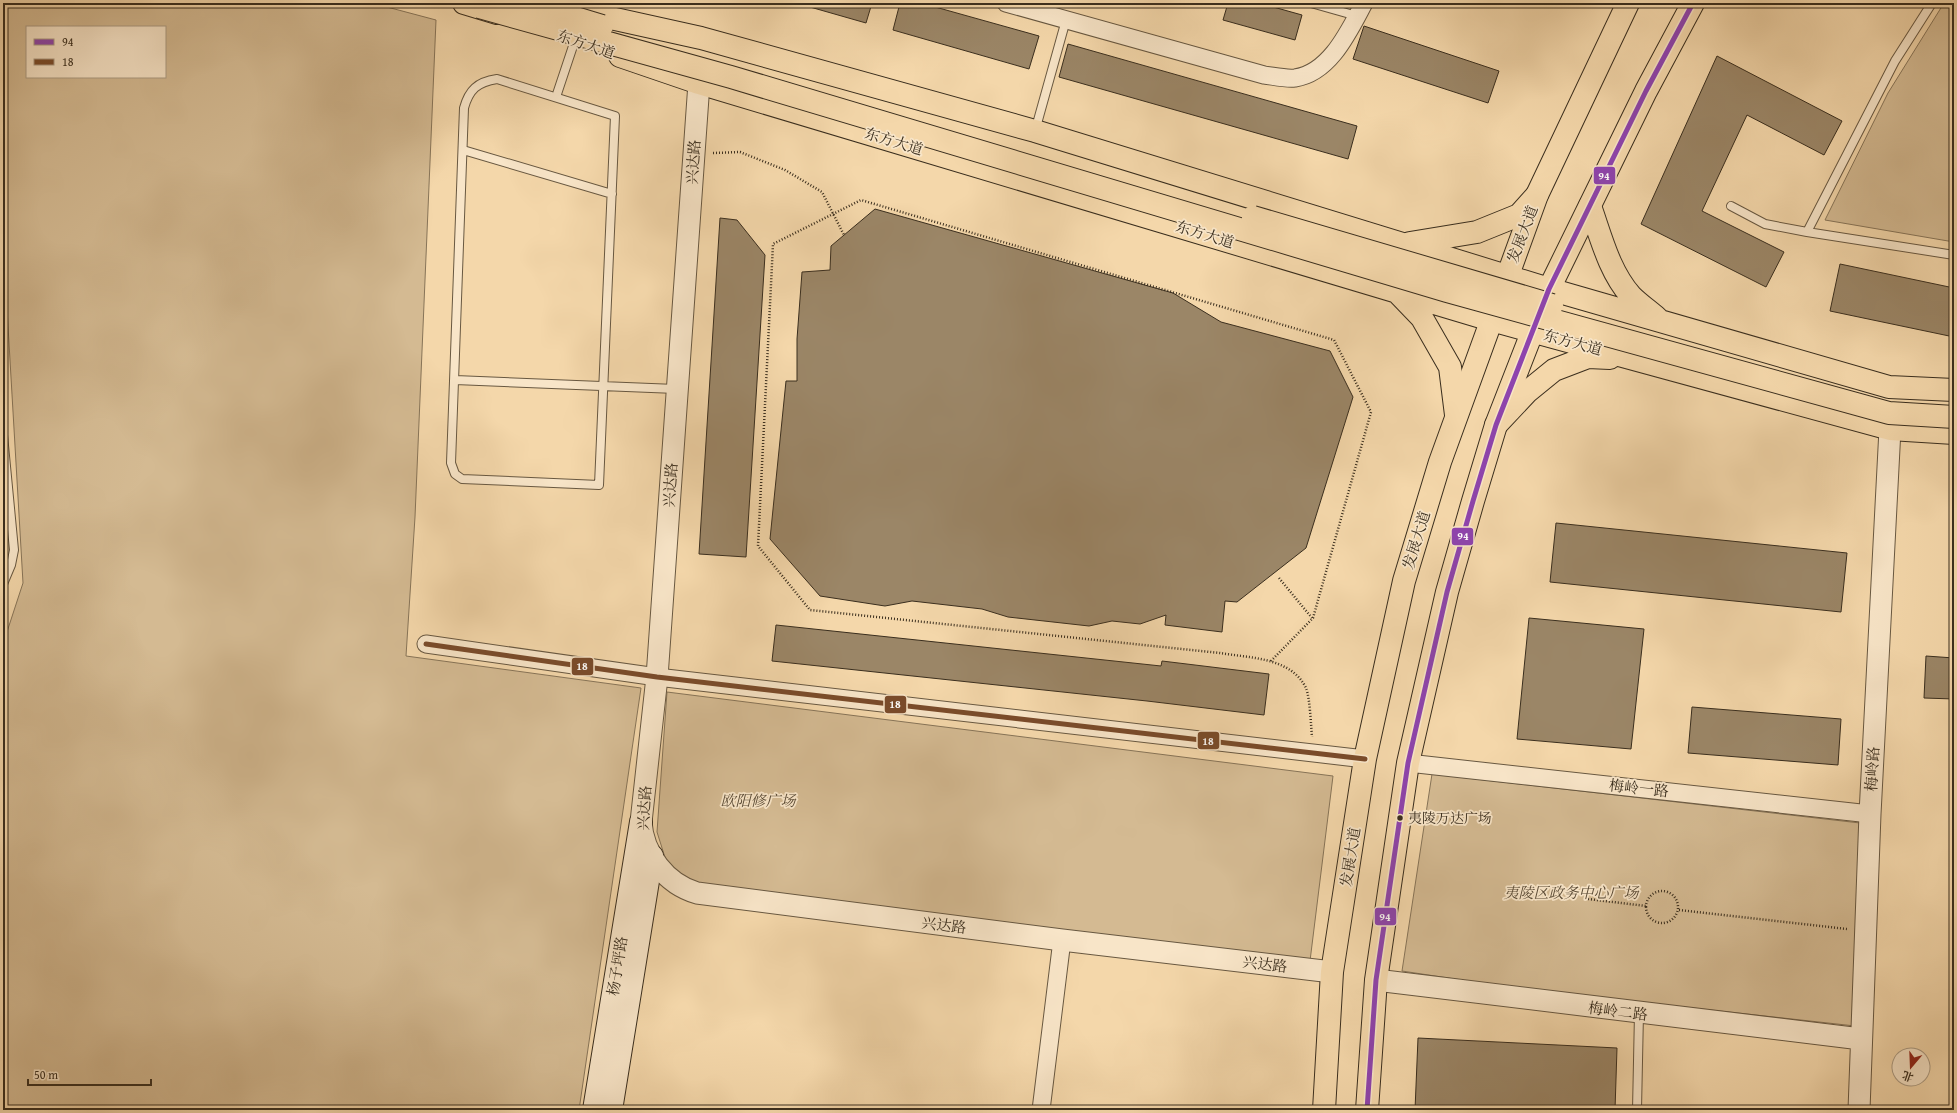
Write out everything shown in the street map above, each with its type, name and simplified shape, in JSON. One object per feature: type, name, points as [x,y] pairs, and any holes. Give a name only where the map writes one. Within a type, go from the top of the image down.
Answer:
[{"type":"main road","points":[[526,3],[1570,310],[1890,400],[1954,402]]},
{"type":"main road","name":"东方大道","points":[[542,3],[701,38],[1035,131],[1662,323],[1889,387],[1954,390]]},
{"type":"main road","name":"发展大道","points":[[1324,1110],[1332,972],[1366,759],[1404,581],[1440,462],[1456,415],[1537,195],[1628,3]]},
{"type":"main road","points":[[1367,1110],[1376,980],[1408,762],[1447,592],[1496,425],[1534,331],[1549,289],[1646,91],[1693,3]]},
{"type":"main road","points":[[471,5],[731,77],[1447,291],[1889,413],[1954,417]]},
{"type":"main road","name":"东方大道","points":[[471,5],[699,83],[1491,320],[1890,428],[1954,433]]},
{"type":"main road","points":[[1404,244],[1477,232],[1519,215],[1537,195]]},
{"type":"main road","points":[[1590,206],[1605,250],[1615,273],[1631,296],[1662,323]]},
{"type":"main road","points":[[1396,291],[1422,318],[1450,367],[1456,415]]},
{"type":"main road","points":[[1496,425],[1527,392],[1554,370],[1588,357],[1637,360]]},
{"type":"main road","name":"杨子坪路","points":[[594,1110],[641,822]]},
{"type":"main road","name":"杨子坪路","points":[[611,1110],[652,856]]},
{"type":"street","points":[[1006,3],[1264,75],[1295,78],[1317,69],[1331,56],[1361,10]]},
{"type":"street","name":"兴达路","points":[[699,83],[656,677],[641,822],[642,833],[652,856],[674,883],[685,890],[697,893],[1062,940],[1332,972]]},
{"type":"street","name":"梅岭路","points":[[1859,1110],[1870,814],[1890,428]]},
{"type":"street","points":[[426,644],[656,677],[1366,759]]},
{"type":"street","name":"梅岭一路","points":[[1408,762],[1870,814]]},
{"type":"street","points":[[1041,1110],[1062,940]]},
{"type":"street","name":"梅岭二路","points":[[1376,980],[1861,1039]]},
{"type":"lane","points":[[1311,3],[1361,10]]},
{"type":"lane","points":[[1807,232],[1895,61],[1932,3]]},
{"type":"lane","points":[[1035,131],[1066,20]]},
{"type":"lane","points":[[556,97],[575,40]]},
{"type":"lane","points":[[497,79],[615,116],[599,485],[462,479],[454,474],[452,463],[463,150],[464,108],[468,94],[475,87],[488,80],[497,79]]},
{"type":"lane","points":[[463,150],[612,194]]},
{"type":"lane","points":[[1731,206],[1765,224],[1954,255]]},
{"type":"lane","points":[[455,380],[677,390]]},
{"type":"lane","points":[[3,435],[14,550],[11,565],[3,584]]},
{"type":"lane","points":[[1637,1110],[1639,1013]]},
{"type":"path","points":[[694,154],[740,152],[785,170],[822,192],[844,235]]},
{"type":"path","points":[[1272,661],[1313,618],[1371,412],[1334,340],[861,200],[773,244],[758,546],[810,610],[1220,653],[1272,661],[1294,672],[1306,689],[1314,753]]},
{"type":"path","points":[[1280,578],[1313,618]]},
{"type":"path","points":[[1665,891],[1674,895],[1677,900],[1679,910],[1674,919],[1663,924],[1653,920],[1646,911],[1646,906],[1650,896],[1654,893],[1665,891]]},
{"type":"path","points":[[1588,899],[1646,906]]},
{"type":"path","points":[[1679,910],[1866,931]]},
{"type":"green space","points":[[3,3],[372,3],[436,20],[415,517],[406,656],[641,688],[579,1110],[3,1110],[3,644],[23,583],[3,240]]},
{"type":"green space","points":[[1944,3],[1954,3],[1954,242],[1825,220],[1888,93]]},
{"type":"green space","name":"欧阳修广场","points":[[667,692],[1333,776],[1310,961],[696,888],[668,867],[657,832]]},
{"type":"green space","name":"夷陵区政务中心广场","points":[[1432,774],[1860,823],[1855,1026],[1521,989],[1402,971]]},
{"type":"building","points":[[811,3],[872,3],[866,23],[810,7]]},
{"type":"building","points":[[900,3],[921,3],[1039,36],[1029,69],[893,30]]},
{"type":"building","points":[[1228,3],[1259,3],[1302,15],[1295,40],[1223,20]]},
{"type":"building","points":[[1364,26],[1499,71],[1488,103],[1353,59]]},
{"type":"building","points":[[1068,44],[1357,126],[1348,159],[1059,77]]},
{"type":"building","points":[[1717,56],[1842,121],[1824,155],[1747,115],[1702,211],[1784,252],[1766,287],[1641,224]]},
{"type":"building","points":[[875,209],[1173,293],[1221,322],[1330,351],[1353,397],[1306,548],[1237,602],[1225,601],[1222,632],[1165,625],[1166,615],[1140,624],[1112,621],[1089,626],[1008,617],[982,609],[912,601],[885,606],[820,596],[770,539],[786,381],[797,381],[797,339],[802,272],[830,270],[831,246]]},
{"type":"building","points":[[720,218],[737,220],[765,255],[746,557],[699,554]]},
{"type":"building","points":[[1840,264],[1954,288],[1954,337],[1830,311]]},
{"type":"building","points":[[1556,523],[1847,553],[1841,612],[1550,582]]},
{"type":"building","points":[[1529,618],[1644,629],[1631,749],[1517,739]]},
{"type":"building","points":[[776,625],[1161,666],[1162,661],[1269,674],[1264,715],[772,661]]},
{"type":"building","points":[[1926,656],[1954,658],[1954,699],[1924,698]]},
{"type":"building","points":[[1692,707],[1841,719],[1838,765],[1688,753]]},
{"type":"building","points":[[1418,1038],[1617,1048],[1615,1110],[1415,1110]]},
{"type":"transit line","name":"94","points":[[1367,1110],[1376,980],[1408,763],[1447,592],[1473,501],[1496,425],[1549,289],[1646,91],[1693,3]]},
{"type":"transit line","name":"18","points":[[426,644],[657,677],[1365,759]]},
{"type":"place","name":"夷陵万达广场","points":[[1400,818]]}]
